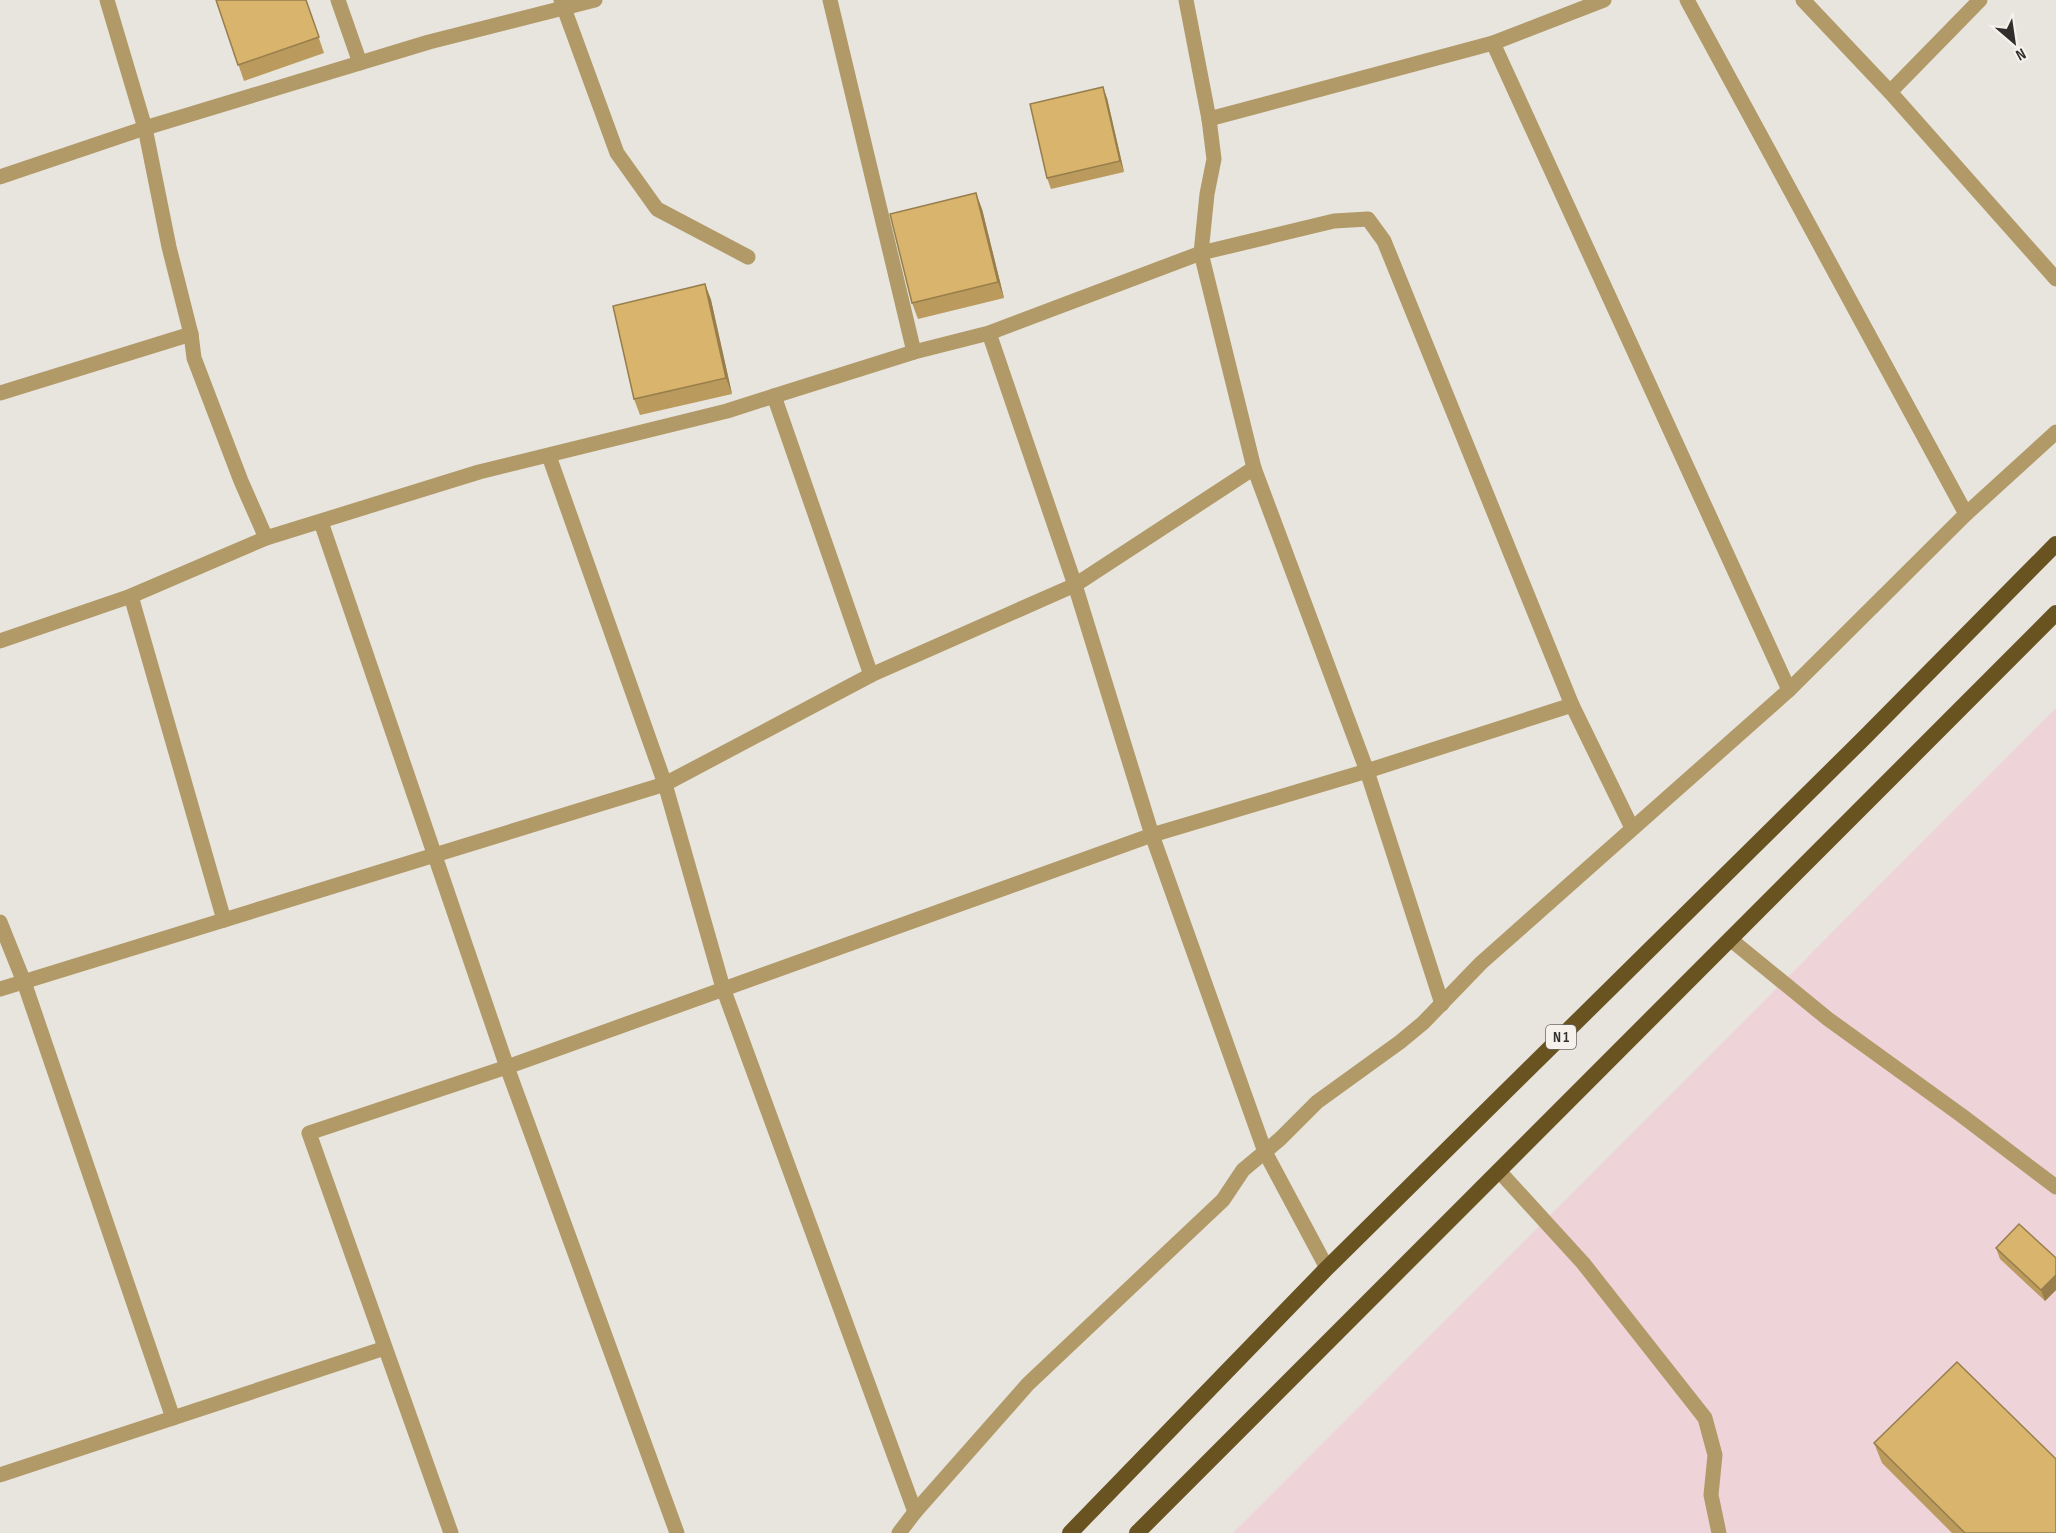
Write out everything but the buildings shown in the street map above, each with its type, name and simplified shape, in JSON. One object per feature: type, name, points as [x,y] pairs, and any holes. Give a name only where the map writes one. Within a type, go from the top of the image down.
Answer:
[{"type":"highway","name":"N 1","points":[[1070,1533],[1327,1268],[1862,740],[2056,543]]},
{"type":"highway","points":[[1137,1533],[2056,613]]},
{"type":"street","points":[[107,0],[145,128],[169,247],[191,334],[194,358],[241,481],[267,538]]},
{"type":"street","points":[[338,0],[360,63]]},
{"type":"street","points":[[0,177],[145,128],[429,42],[562,3],[595,0]]},
{"type":"street","points":[[830,0],[914,352]]},
{"type":"street","points":[[1186,0],[1209,119],[1214,159],[1207,194],[1201,254],[1254,468],[1367,771],[1442,1004]]},
{"type":"street","points":[[1209,119],[1493,43],[1604,0]]},
{"type":"street","points":[[1687,0],[1965,514]]},
{"type":"street","points":[[1803,0],[1890,92],[2056,279]]},
{"type":"street","points":[[1890,92],[1980,0]]},
{"type":"street","points":[[562,3],[617,153],[657,209],[748,257]]},
{"type":"street","points":[[1493,43],[1789,690]]},
{"type":"street","points":[[0,641],[130,596],[267,538],[479,472],[727,411],[914,352],[989,333],[1201,254],[1334,222],[1368,219],[1384,241],[1572,705],[1632,828]]},
{"type":"street","points":[[989,333],[1075,585],[1152,835],[1265,1152],[1327,1268]]},
{"type":"street","points":[[0,393],[191,334]]},
{"type":"street","points":[[774,396],[871,675]]},
{"type":"street","points":[[899,1533],[1028,1384],[1223,1200],[1243,1170],[1317,1102],[1400,1042],[1442,1004],[1481,963],[1789,690],[1965,514],[2056,432]]},
{"type":"street","points":[[549,456],[665,784],[723,988],[915,1512]]},
{"type":"street","points":[[0,989],[665,784],[871,675],[1075,585],[1254,468]]},
{"type":"street","points":[[321,522],[507,1067],[677,1533]]},
{"type":"street","points":[[130,596],[224,920]]},
{"type":"street","points":[[451,1533],[309,1133],[507,1067],[1152,835],[1367,771],[1572,705]]},
{"type":"street","points":[[0,922],[24,982],[173,1418]]},
{"type":"street","points":[[1730,939],[1828,1019],[2056,1187]]},
{"type":"street","points":[[1499,1171],[1583,1263],[1706,1418],[1715,1455],[1711,1495],[1719,1533]]},
{"type":"street","points":[[0,1474],[385,1348]]},
{"type":"shaded area","points":[[2056,708],[2056,1533],[1233,1533]]}]
